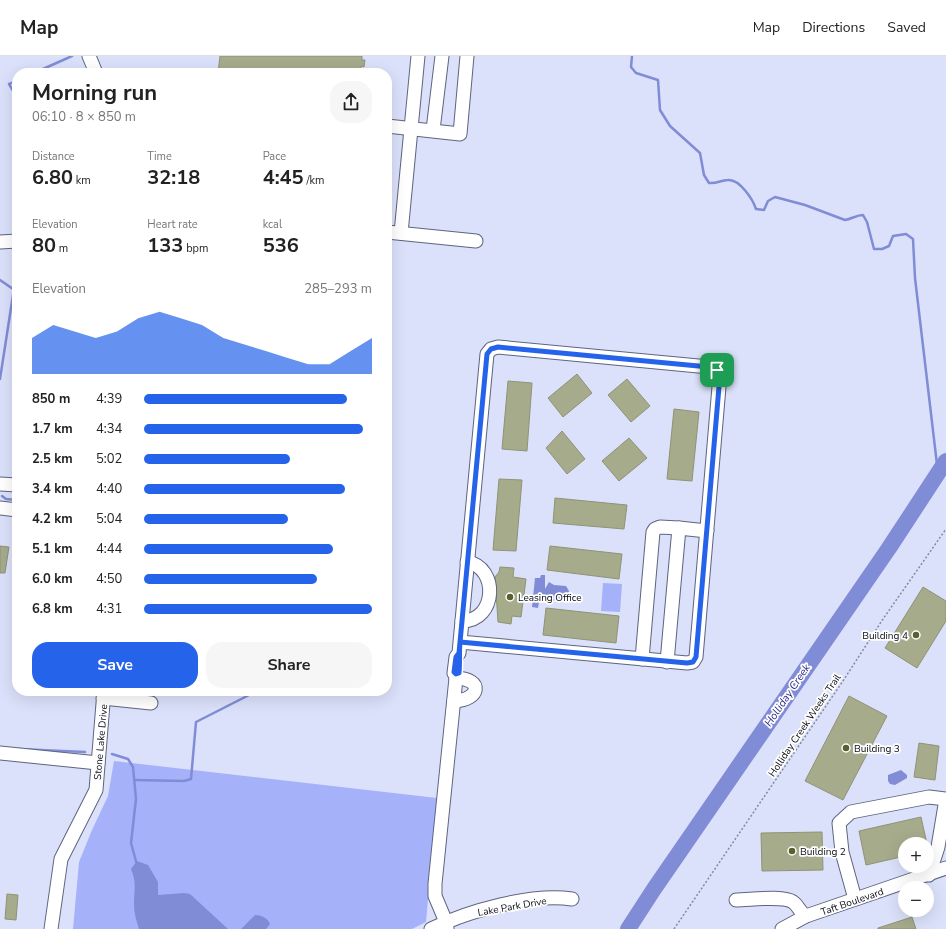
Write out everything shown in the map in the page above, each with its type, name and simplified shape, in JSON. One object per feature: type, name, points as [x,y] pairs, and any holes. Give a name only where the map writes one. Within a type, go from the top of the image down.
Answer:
[{"type":"street","points":[[89,56],[94,68]]},
{"type":"street","points":[[400,233],[418,56]]},
{"type":"street","points":[[433,130],[442,56]]},
{"type":"street","points":[[392,127],[460,134],[467,56]]},
{"type":"street","points":[[392,232],[476,240]]},
{"type":"street","points":[[0,242],[12,241]]},
{"type":"street","points":[[447,925],[435,896],[435,884],[454,701],[456,676],[454,672],[459,648],[462,621],[487,354],[491,349],[498,347],[709,367],[717,370],[720,375],[696,657],[693,662],[667,662],[642,659],[459,648]]},
{"type":"street","points":[[0,484],[12,485]]},
{"type":"street","points":[[0,508],[12,509]]},
{"type":"street","points":[[642,659],[653,532],[655,529],[660,527],[707,531]]},
{"type":"street","points":[[667,662],[679,528]]},
{"type":"street","points":[[462,621],[469,621],[477,618],[485,608],[490,595],[488,580],[480,567],[474,563],[467,562]]},
{"type":"street","points":[[454,701],[469,699],[475,690],[474,684],[470,680],[456,676]]},
{"type":"street","name":"Stone Lake Drive","points":[[51,929],[61,859],[96,790],[104,696]]},
{"type":"street","points":[[110,696],[151,703]]},
{"type":"street","points":[[0,753],[98,763]]},
{"type":"street","points":[[929,874],[938,847],[946,795]]},
{"type":"street","points":[[856,899],[842,852],[839,823],[851,812],[929,797],[946,799]]},
{"type":"street","points":[[938,847],[946,860]]},
{"type":"street","name":"Taft Boulevard","points":[[782,929],[806,916],[946,868]]},
{"type":"street","name":"Lake Park Drive","points":[[432,929],[447,925],[497,906],[554,898],[572,899]]},
{"type":"street","points":[[736,900],[784,899],[793,902],[800,912],[806,916]]},
{"type":"path","name":"Holliday Creek Weeks Trail","points":[[674,929],[843,681],[883,619],[946,529]]},
{"type":"shaded area","points":[[541,575],[545,575],[545,589],[549,582],[554,585],[566,586],[569,591],[567,597],[563,601],[557,598],[553,601],[550,597],[540,596],[538,608],[532,607],[535,578],[540,578]]},
{"type":"shaded area","points":[[603,583],[622,584],[620,612],[601,611]]},
{"type":"shaded area","points":[[114,761],[437,798],[426,922],[412,929],[73,929],[79,862],[108,796]]},
{"type":"shaded area","points":[[901,770],[907,775],[907,778],[895,785],[890,784],[888,781],[888,775]]},
{"type":"shaded area","points":[[137,861],[148,865],[158,882],[158,895],[190,894],[228,929],[139,929],[134,910],[135,883],[131,869]]},
{"type":"shaded area","points":[[255,915],[262,916],[268,920],[270,924],[266,929],[241,929]]},
{"type":"building","points":[[220,56],[362,56],[362,60],[365,60],[364,67],[361,66],[361,68],[219,68]]},
{"type":"building","points":[[577,374],[592,393],[563,417],[548,398]]},
{"type":"building","points":[[627,379],[650,406],[631,422],[608,395]]},
{"type":"building","points":[[508,381],[532,383],[527,451],[502,449]]},
{"type":"building","points":[[674,409],[699,412],[692,481],[667,479]]},
{"type":"building","points":[[562,431],[585,459],[567,474],[546,448]]},
{"type":"building","points":[[629,438],[647,458],[619,481],[602,461]]},
{"type":"building","points":[[499,479],[522,480],[516,551],[493,550]]},
{"type":"building","points":[[555,498],[627,505],[624,529],[553,523]]},
{"type":"building","points":[[0,546],[9,547],[5,573],[0,573]]},
{"type":"building","points":[[550,546],[622,554],[619,579],[547,570]]},
{"type":"building","name":"Leasing Office","points":[[500,567],[514,568],[513,577],[526,579],[521,617],[512,616],[511,624],[498,622],[495,577],[499,572]]},
{"type":"building","name":"Building 4","points":[[923,587],[946,601],[946,621],[917,668],[885,648]]},
{"type":"building","points":[[546,608],[619,616],[616,643],[543,635]]},
{"type":"building","name":"Building 3","points":[[849,696],[887,716],[843,800],[805,781]]},
{"type":"building","points":[[919,743],[939,746],[935,780],[914,777]]},
{"type":"building","points":[[921,817],[925,837],[898,837],[898,858],[866,865],[859,831]]},
{"type":"building","name":"Building 2","points":[[822,832],[823,870],[762,871],[761,833]]},
{"type":"building","points":[[7,894],[18,895],[16,920],[5,919]]},
{"type":"building","points":[[912,917],[916,929],[878,929]]},
{"type":"waterway","points":[[45,68],[72,56]]},
{"type":"waterway","points":[[632,56],[631,67],[636,73],[658,80],[660,110],[670,126],[700,153],[704,175],[709,183],[728,180],[737,183],[749,196],[756,209],[764,210],[768,201],[775,197],[805,205],[845,220],[863,215],[867,222],[874,249],[882,249],[889,246],[893,236],[906,234],[913,239],[915,278],[938,473]]},
{"type":"waterway","points":[[12,83],[9,84],[12,89]]},
{"type":"waterway","points":[[0,280],[12,288]]},
{"type":"waterway","points":[[0,379],[12,301]]},
{"type":"waterway","name":"Holliday Creek","points":[[628,929],[889,548],[946,461]]},
{"type":"waterway","points":[[2,496],[6,499],[12,500]]},
{"type":"waterway","points":[[134,780],[184,781],[191,779],[196,722],[247,696]]},
{"type":"waterway","points":[[18,749],[85,752]]},
{"type":"waterway","points":[[112,754],[128,759],[133,767],[136,799],[131,843],[137,865]]},
{"type":"place","name":"Leasing Office","points":[[510,597]]},
{"type":"place","name":"Building 4","points":[[916,635]]},
{"type":"place","name":"Building 3","points":[[846,748]]},
{"type":"place","name":"Building 2","points":[[792,851]]},
{"type":"route","points":[[717,370],[709,367],[498,347],[491,349],[487,354],[459,653],[456,657],[454,672],[456,674],[459,673],[461,657],[459,653],[460,642],[687,663],[693,662],[696,657],[720,375],[717,370]]}]
